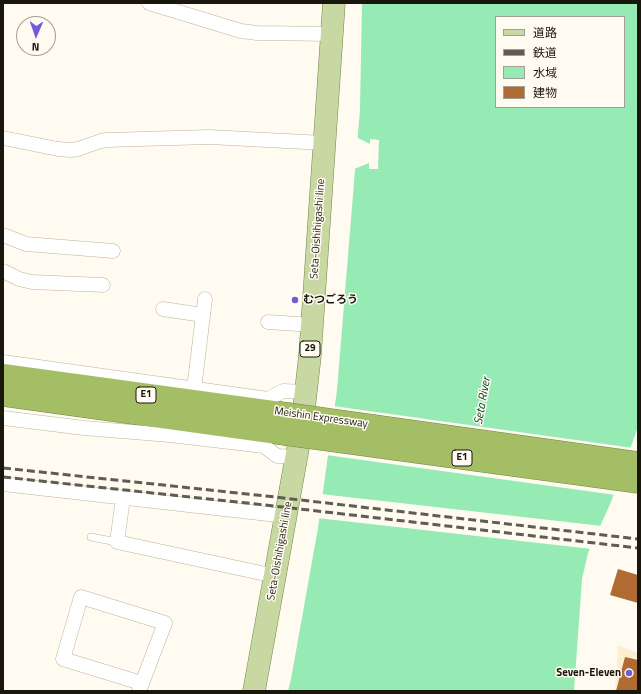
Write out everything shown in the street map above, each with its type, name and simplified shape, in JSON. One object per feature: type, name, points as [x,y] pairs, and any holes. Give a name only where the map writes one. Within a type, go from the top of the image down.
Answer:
[{"type":"highway","name":"Meishin Expressway","points":[[3,375],[638,463]]},
{"type":"highway","name":"Meishin Expressway","points":[[3,395],[638,482]]},
{"type":"highway","points":[[3,407],[219,424]]},
{"type":"main road","name":"Seta-Oishihigashi line","points":[[254,691],[297,457],[306,392],[334,3]]},
{"type":"street","points":[[149,3],[179,8],[241,31],[257,33],[332,34]]},
{"type":"street","points":[[3,138],[58,149],[71,150],[107,140],[209,137],[324,143]]},
{"type":"street","points":[[3,235],[26,244],[113,251]]},
{"type":"street","points":[[3,271],[19,279],[57,288],[98,287]]},
{"type":"street","points":[[194,389],[205,299]]},
{"type":"street","points":[[163,309],[203,316]]},
{"type":"street","points":[[268,322],[312,325]]},
{"type":"street","points":[[3,362],[268,399],[283,391],[306,392]]},
{"type":"street","points":[[3,418],[84,428],[170,434],[264,446],[277,456],[297,457]]},
{"type":"street","points":[[3,484],[286,516]]},
{"type":"street","points":[[123,498],[116,542],[275,576]]},
{"type":"street","points":[[81,597],[165,623],[140,687],[63,659],[81,597]]},
{"type":"lane","points":[[91,538],[116,542]]},
{"type":"shaded area","name":"Seven-Eleven","points":[[618,645],[638,653],[638,691],[615,691]]},
{"type":"water","name":"Seta River","points":[[362,3],[638,3],[638,427],[611,502],[588,553],[582,579],[574,691],[288,691],[318,528],[337,390],[360,109]]},
{"type":"pier","points":[[356,137],[370,144],[370,139],[379,140],[378,169],[369,169],[369,163],[354,169]]},
{"type":"pier","points":[[333,406],[633,448],[616,495],[326,455]]},
{"type":"pier","points":[[321,494],[602,526],[592,549],[317,518]]},
{"type":"building","points":[[618,569],[638,575],[638,603],[610,595]]},
{"type":"building","name":"Seven-Eleven","points":[[625,657],[638,660],[637,691],[616,691]]},
{"type":"railway","points":[[3,468],[266,496],[638,539]]},
{"type":"railway","points":[[3,477],[265,505],[638,548]]},
{"type":"place","name":"むつごろう","points":[[295,300]]},
{"type":"place","name":"Seven-Eleven","points":[[629,673]]}]
